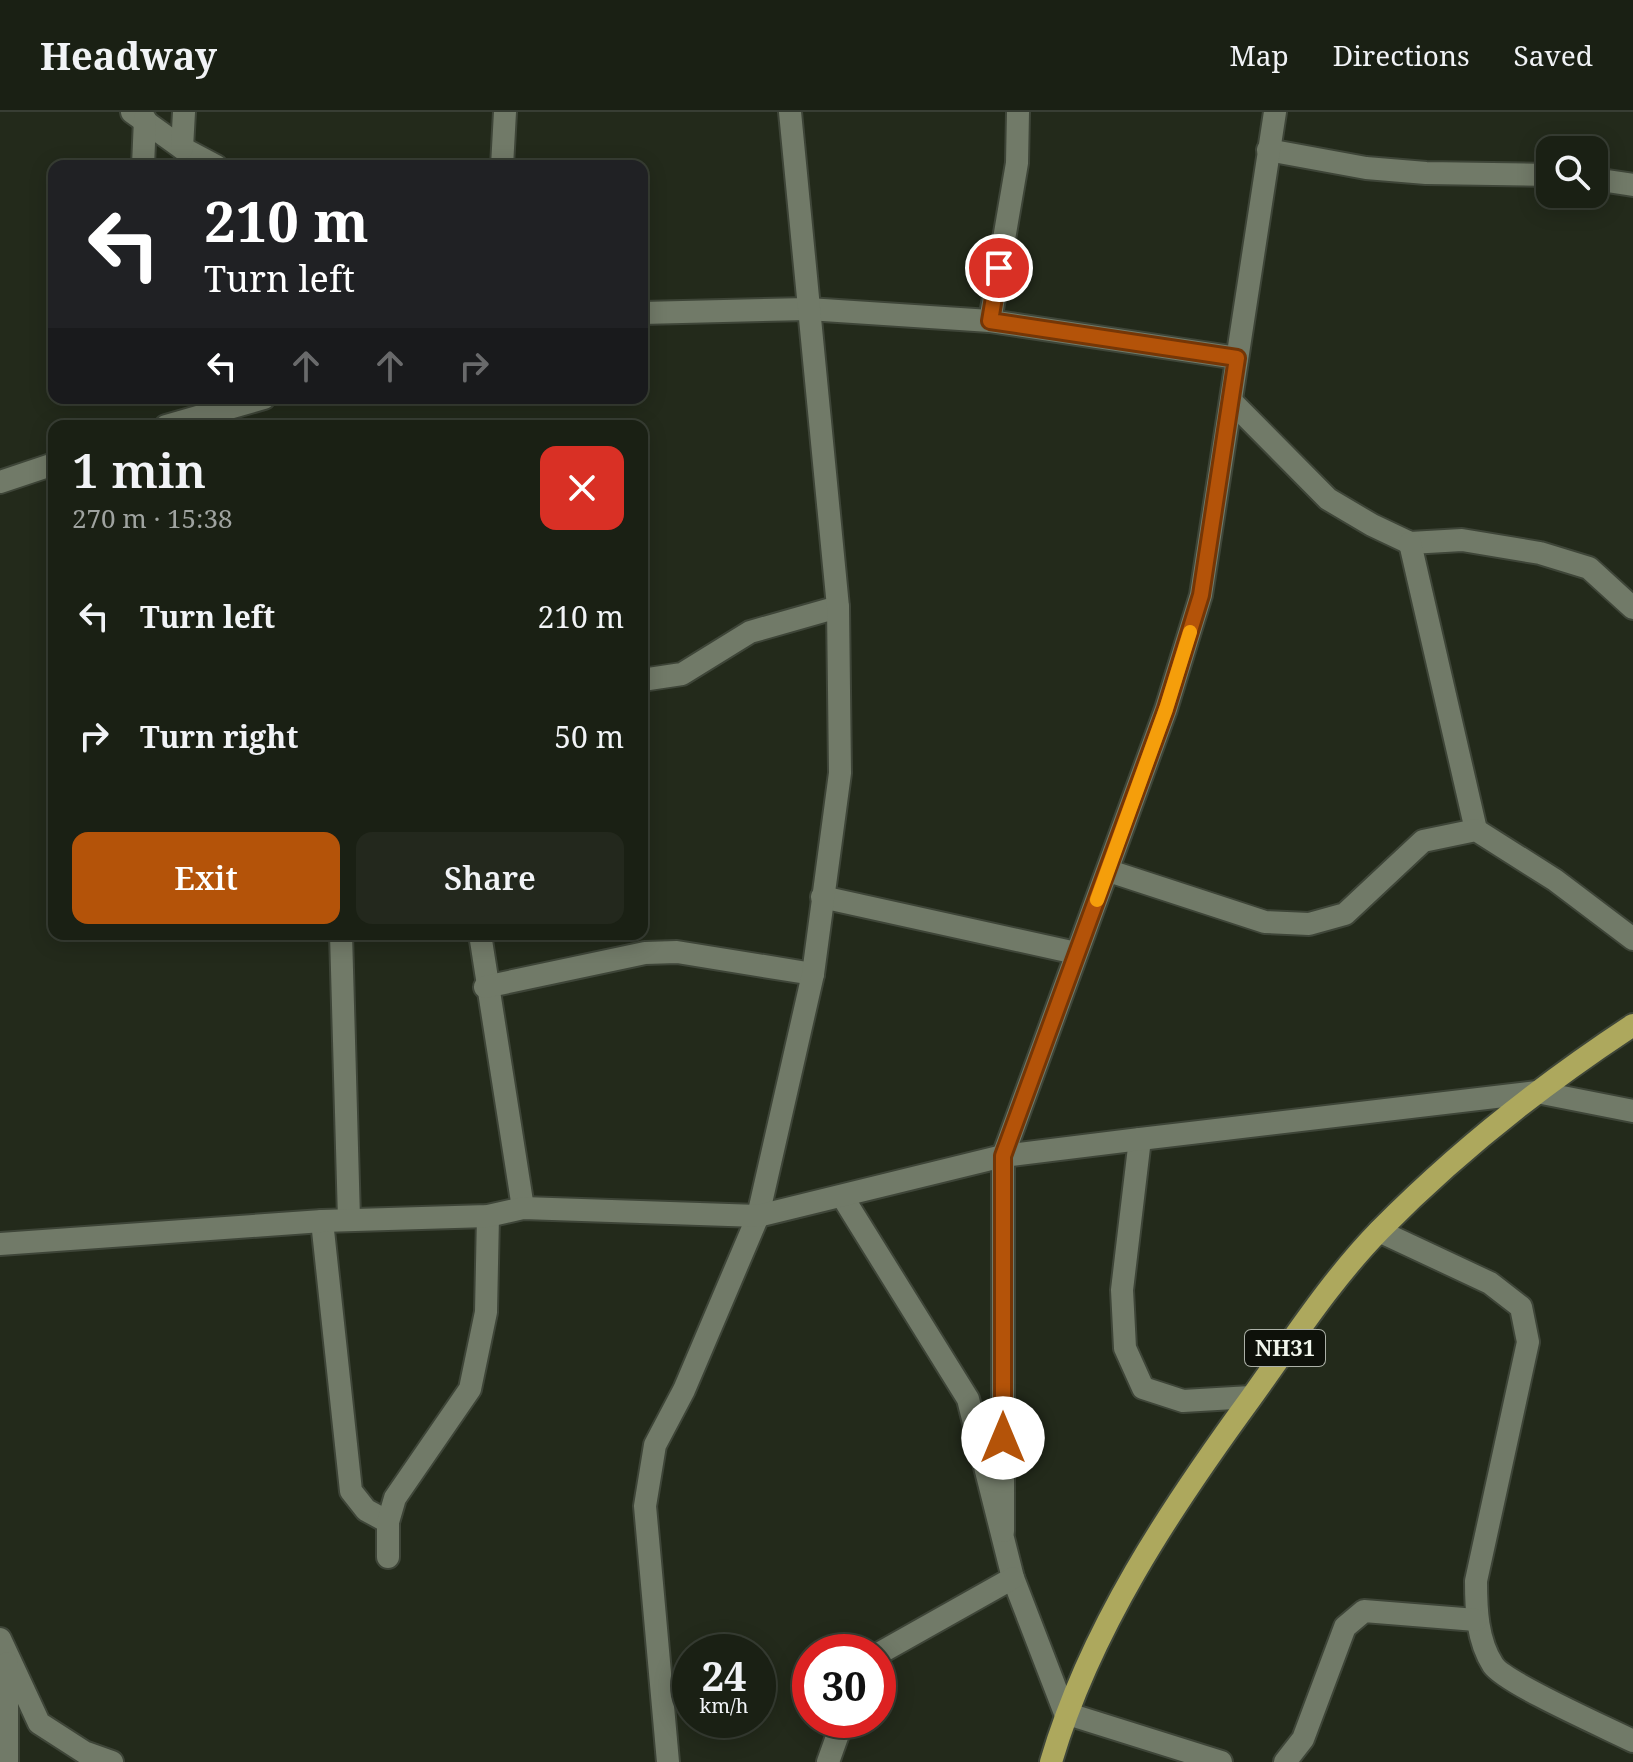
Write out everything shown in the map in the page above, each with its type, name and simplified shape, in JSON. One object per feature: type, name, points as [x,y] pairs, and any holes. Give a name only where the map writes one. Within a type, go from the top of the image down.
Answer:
[{"type":"highway","name":"NH31","points":[[1051,1762],[1065,1713],[1159,1530],[1296,1334],[1379,1231],[1537,1092],[1633,1025]]},
{"type":"street","points":[[182,148],[184,112]]},
{"type":"street","points":[[502,160],[505,112]]},
{"type":"street","points":[[668,1762],[645,1506],[655,1445],[684,1390],[758,1216],[813,974],[840,773],[838,607],[790,112]]},
{"type":"street","points":[[990,321],[1017,163],[1018,112]]},
{"type":"street","points":[[1003,1531],[1003,1156],[1109,871],[1166,709],[1201,595],[1275,112]]},
{"type":"street","points":[[139,116],[182,148],[205,160]]},
{"type":"street","points":[[139,116],[143,160]]},
{"type":"street","points":[[1268,150],[1366,168],[1426,173],[1536,175]]},
{"type":"street","points":[[1608,181],[1633,185]]},
{"type":"street","points":[[648,313],[808,309],[990,321],[1237,358]]},
{"type":"street","points":[[1232,402],[1328,499],[1410,543],[1462,540],[1540,553],[1589,568],[1633,608]]},
{"type":"street","points":[[208,420],[224,404]]},
{"type":"street","points":[[0,482],[48,466]]},
{"type":"street","points":[[1410,543],[1476,830]]},
{"type":"street","points":[[648,679],[682,674],[750,632],[838,607]]},
{"type":"street","points":[[1109,871],[1265,922],[1309,924],[1345,914],[1423,841],[1476,830],[1555,880],[1633,939]]},
{"type":"street","points":[[822,897],[1076,953]]},
{"type":"street","points":[[341,940],[349,1219]]},
{"type":"street","points":[[481,940],[485,987],[523,1208]]},
{"type":"street","points":[[485,987],[645,953],[677,952],[813,974]]},
{"type":"street","points":[[0,1244],[349,1219],[488,1216],[523,1208],[758,1216],[1003,1156],[1140,1139],[1537,1092],[1633,1111]]},
{"type":"street","points":[[1140,1139],[1122,1290],[1125,1348],[1143,1388],[1183,1401],[1251,1397]]},
{"type":"street","points":[[842,1196],[968,1399],[1013,1578],[1065,1713],[1221,1762]]},
{"type":"street","points":[[388,1557],[388,1522],[395,1498],[470,1389],[486,1312],[488,1216]]},
{"type":"street","points":[[322,1221],[351,1491],[366,1510],[388,1522]]},
{"type":"street","points":[[1379,1231],[1490,1283],[1521,1307],[1528,1342],[1476,1581],[1476,1620],[1493,1666],[1533,1692],[1633,1741]]},
{"type":"street","points":[[896,1644],[1013,1578]]},
{"type":"street","points":[[1285,1762],[1303,1739],[1345,1627],[1364,1611],[1476,1620]]},
{"type":"street","points":[[3,1648],[7,1762]]},
{"type":"street","points":[[3,1648],[39,1723],[84,1752],[112,1762]]},
{"type":"street","points":[[828,1762],[837,1738]]},
{"type":"slow traffic","points":[[1097,900],[1166,709],[1190,632]]},
{"type":"route","points":[[999,268],[990,321],[1237,358],[1201,595],[1166,709],[1109,871],[1003,1156],[1003,1438]]}]
